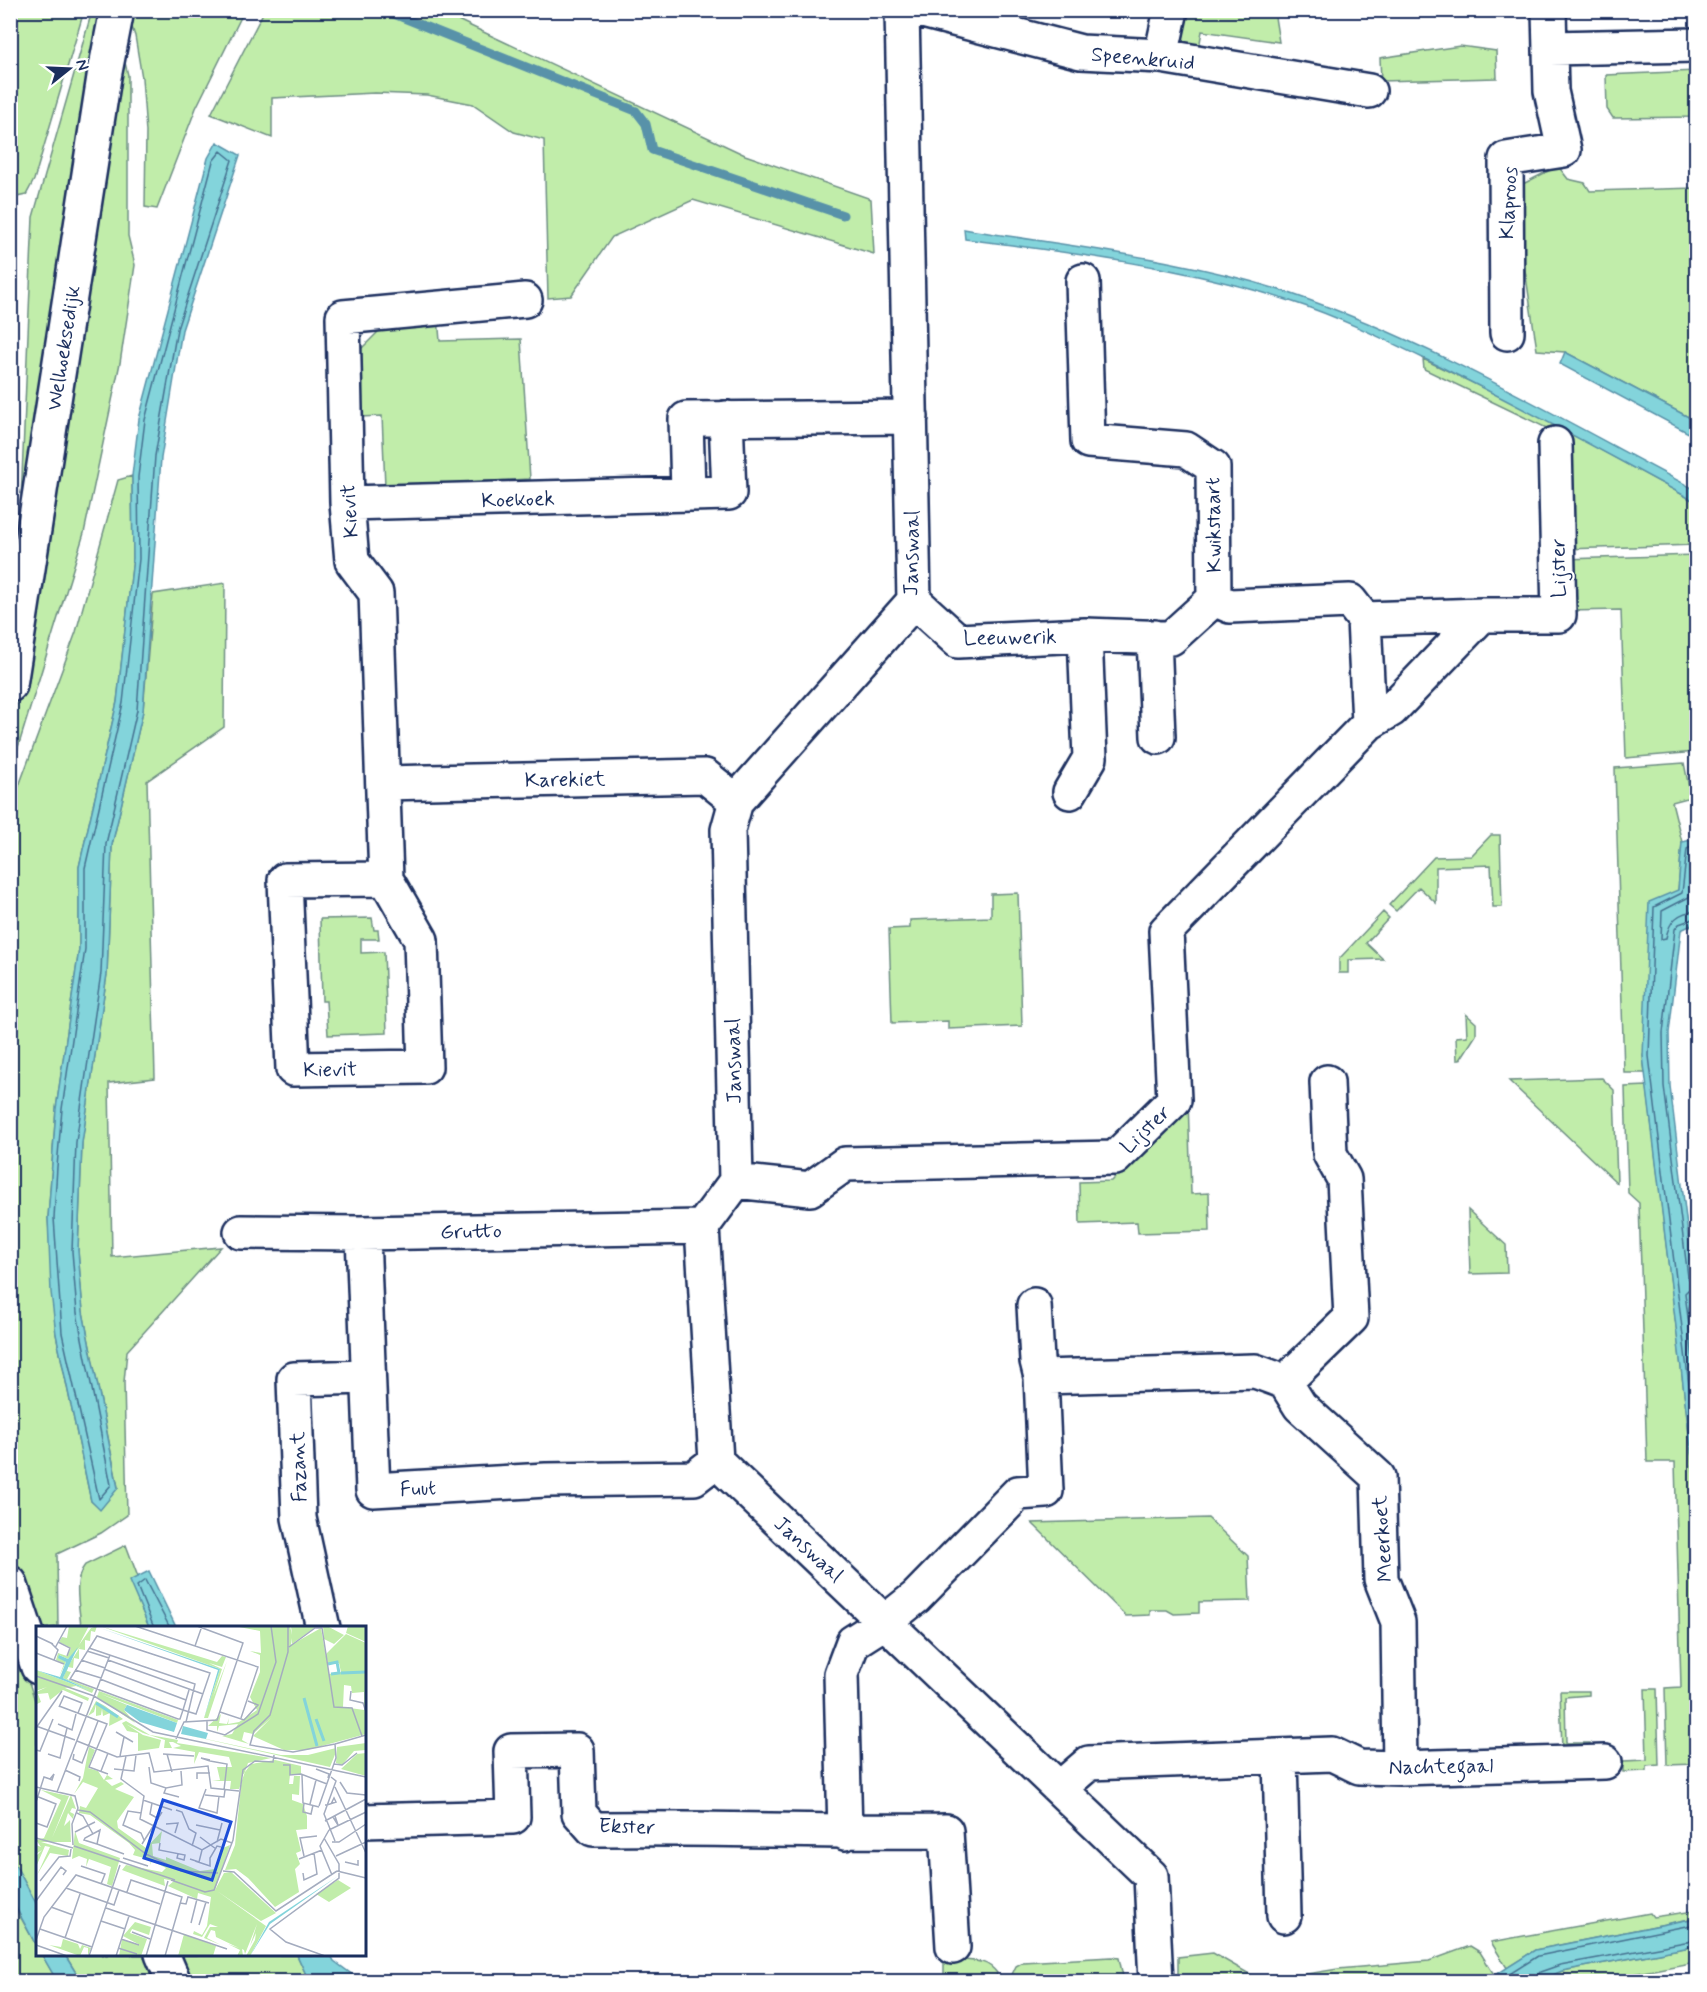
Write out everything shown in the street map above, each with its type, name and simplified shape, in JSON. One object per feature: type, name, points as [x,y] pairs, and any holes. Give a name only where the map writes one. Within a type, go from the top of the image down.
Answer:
[{"type":"street","name":"Welhoeksedijk","points":[[10,685],[104,77],[117,10]]},
{"type":"street","name":"Janswaal","points":[[736,1181],[728,830],[735,801],[914,601],[902,10]]},
{"type":"street","name":"Speenkruid","points":[[920,10],[1081,52],[1161,56],[1369,91]]},
{"type":"street","points":[[1161,56],[1171,10]]},
{"type":"street","name":"Klaproos","points":[[1507,333],[1506,159],[1564,150],[1551,91],[1549,10]]},
{"type":"street","points":[[1550,48],[1696,45]]},
{"type":"street","name":"Kwikstaart","points":[[1083,281],[1088,441],[1186,449],[1213,467],[1214,599],[1162,638]]},
{"type":"street","name":"Kievit","points":[[386,879],[285,880],[293,1069],[425,1067],[421,940],[386,879],[376,593],[352,561],[347,503],[343,317],[525,300]]},
{"type":"street","name":"Koekoek","points":[[347,503],[729,493],[726,418],[911,417]]},
{"type":"street","name":"Lijster","points":[[1364,619],[1559,615],[1555,444]]},
{"type":"street","points":[[1214,599],[1230,606],[1350,601],[1364,619],[1369,723]]},
{"type":"street","name":"Leeuwerik","points":[[914,601],[958,641],[1085,635],[1162,638]]},
{"type":"street","name":"Lijster","points":[[736,1181],[810,1189],[845,1164],[1115,1158],[1174,1100],[1166,931],[1369,723],[1391,710],[1482,615]]},
{"type":"street","name":"Leeuwerik","points":[[1070,792],[1090,758],[1085,635]]},
{"type":"street","points":[[1158,737],[1162,638]]},
{"type":"street","name":"Karekiet","points":[[384,783],[705,776],[735,801]]},
{"type":"street","points":[[1041,1377],[1254,1371],[1284,1382],[1352,1318],[1344,1179],[1330,1154],[1327,1082]]},
{"type":"street","points":[[716,1461],[702,1227],[736,1181]]},
{"type":"street","name":"Grutto","points":[[241,1232],[360,1233],[702,1227]]},
{"type":"street","name":"Fuut","points":[[360,1233],[363,1236],[373,1490],[546,1480],[694,1478],[716,1461]]},
{"type":"street","points":[[845,1833],[841,1674],[853,1642],[886,1621],[916,1597],[1018,1493],[1046,1491],[1041,1377],[1037,1361],[1034,1305]]},
{"type":"street","name":"Fazant","points":[[323,1626],[299,1518],[294,1379],[368,1377]]},
{"type":"street","name":"Meerkoet","points":[[1284,1382],[1300,1406],[1378,1477],[1381,1580],[1398,1622],[1400,1768]]},
{"type":"street","name":"Janswaal","points":[[716,1461],[1151,1876],[1156,1982]]},
{"type":"street","points":[[10,1583],[36,1661]]},
{"type":"street","name":"Ekster","points":[[366,1821],[513,1817],[511,1751],[577,1750],[579,1813],[593,1829],[701,1827],[845,1833],[946,1831],[953,1947]]},
{"type":"street","name":"Nachtegaal","points":[[1060,1788],[1089,1762],[1332,1754],[1359,1767],[1400,1768],[1605,1762]]},
{"type":"street","points":[[1280,1756],[1284,1916]]},
{"type":"street","points":[[163,1956],[174,1982]]},
{"type":"green space","points":[[126,10],[244,11],[196,108],[157,209],[145,207],[146,132],[142,78],[135,36]]},
{"type":"green space","points":[[430,10],[460,21],[745,155],[871,199],[874,254],[693,200],[612,237],[571,296],[548,298],[544,140],[514,132],[473,104],[427,95],[375,93],[272,98],[272,138],[211,114],[264,11]]},
{"type":"green space","points":[[10,11],[84,11],[34,180],[26,195],[12,198]]},
{"type":"green space","points":[[92,11],[107,11],[18,571],[33,217]]},
{"type":"green space","points":[[1187,11],[1274,11],[1279,42],[1202,31],[1199,48],[1180,43]]},
{"type":"green space","points":[[118,34],[128,75],[128,236],[135,265],[120,363],[84,533],[11,770],[11,742],[31,583]]},
{"type":"green space","points":[[1460,46],[1496,51],[1497,78],[1381,81],[1380,58]]},
{"type":"green space","points":[[1696,71],[1696,117],[1613,118],[1607,109],[1606,75]]},
{"type":"green space","points":[[1558,166],[1568,179],[1585,183],[1590,191],[1696,188],[1696,421],[1565,352],[1537,350],[1521,243],[1519,186]]},
{"type":"green space","points":[[10,220],[16,240],[11,373]]},
{"type":"green space","points":[[393,317],[438,317],[440,341],[521,339],[530,479],[385,486],[382,416],[360,417],[359,351]]},
{"type":"green space","points":[[1423,359],[1519,405],[1696,502],[1696,545],[1565,549],[1557,433],[1424,369]]},
{"type":"green space","points":[[132,476],[133,558],[117,702],[79,867],[79,949],[56,1109],[48,1218],[56,1334],[91,1501],[100,1509],[118,1487],[83,1312],[78,1251],[82,1143],[107,974],[112,845],[143,711],[153,594],[225,583],[224,727],[147,781],[155,1078],[109,1083],[112,1257],[221,1247],[127,1351],[124,1382],[127,1515],[101,1533],[57,1554],[58,1626],[36,1626],[10,1542],[10,810],[76,632],[118,480]]},
{"type":"green space","points":[[1696,555],[1696,752],[1626,758],[1621,610],[1567,611],[1565,559]]},
{"type":"green space","points":[[1684,763],[1691,797],[1672,802],[1682,842],[1678,890],[1643,1056],[1645,1073],[1624,1073],[1615,768]]},
{"type":"green space","points":[[1491,835],[1500,835],[1502,907],[1493,907],[1491,865],[1436,867],[1436,903],[1419,887],[1396,911],[1389,905],[1434,857],[1471,856]]},
{"type":"green space","points":[[1018,893],[1022,1026],[948,1029],[948,1021],[892,1023],[889,929],[910,928],[910,920],[991,917],[991,894]]},
{"type":"green space","points":[[1383,912],[1389,918],[1366,943],[1383,959],[1348,960],[1348,973],[1339,973],[1339,959]]},
{"type":"green space","points":[[372,918],[374,930],[378,930],[379,939],[361,939],[361,953],[384,952],[387,1033],[328,1035],[326,1001],[322,1001],[320,919]]},
{"type":"green space","points":[[1466,1014],[1476,1023],[1476,1035],[1460,1060],[1457,1060],[1456,1037],[1467,1036]]},
{"type":"green space","points":[[1602,1078],[1614,1090],[1617,1183],[1509,1081]]},
{"type":"green space","points":[[1647,1086],[1696,1491],[1696,1764],[1667,1765],[1665,1688],[1681,1687],[1675,1462],[1647,1462],[1639,1203],[1628,1193],[1625,1087]]},
{"type":"green space","points":[[1188,1099],[1191,1194],[1209,1193],[1210,1231],[1138,1233],[1137,1222],[1080,1224],[1079,1182],[1111,1181]]},
{"type":"green space","points":[[1468,1210],[1506,1245],[1507,1273],[1470,1274]]},
{"type":"green space","points":[[1208,1518],[1248,1556],[1250,1601],[1199,1602],[1199,1613],[1174,1614],[1167,1610],[1150,1610],[1150,1615],[1126,1616],[1032,1523]]},
{"type":"green space","points":[[126,1545],[138,1577],[130,1581],[149,1626],[81,1626],[78,1587],[81,1571],[85,1565]]},
{"type":"green space","points":[[10,1627],[36,1703],[36,1903],[11,1857]]},
{"type":"green space","points":[[1645,1689],[1657,1689],[1659,1765],[1647,1766],[1647,1771],[1623,1772],[1623,1761],[1647,1760]]},
{"type":"green space","points":[[1560,1691],[1589,1691],[1589,1695],[1565,1697],[1566,1743],[1590,1743],[1590,1750],[1562,1750]]},
{"type":"green space","points":[[10,1898],[36,1945],[36,1956],[43,1956],[57,1981],[11,1981]]},
{"type":"green space","points":[[1694,1911],[1695,1918],[1535,1950],[1507,1968],[1491,1942],[1650,1913],[1653,1917]]},
{"type":"green space","points":[[1470,1946],[1480,1952],[1495,1976],[1486,1982],[1178,1981],[1178,1957],[1213,1953],[1251,1975],[1270,1980],[1338,1969],[1429,1961]]},
{"type":"green space","points":[[1696,1946],[1696,1962],[1596,1981],[1538,1982],[1562,1971]]},
{"type":"green space","points":[[66,1956],[146,1956],[159,1981],[81,1981]]},
{"type":"green space","points":[[176,1956],[297,1956],[309,1981],[188,1981]]},
{"type":"green space","points":[[1119,1958],[1124,1981],[1009,1981],[1016,1966],[1023,1962]]},
{"type":"green space","points":[[979,1961],[990,1966],[997,1973],[995,1981],[944,1981],[944,1962]]},
{"type":"water","points":[[217,142],[240,155],[182,330],[161,458],[143,711],[112,845],[107,974],[82,1143],[78,1250],[83,1312],[118,1488],[100,1510],[91,1501],[56,1334],[51,1292],[48,1218],[56,1109],[79,949],[79,867],[117,702],[133,558],[132,476],[139,419],[208,158]]},
{"type":"water","points":[[964,229],[1169,262],[1249,281],[1342,312],[1445,358],[1547,410],[1696,490],[1696,502],[1468,381],[1364,330],[1309,307],[1250,289],[1170,270],[965,239]]},
{"type":"water","points":[[1565,352],[1696,421],[1696,437],[1560,364]]},
{"type":"water","points":[[1696,839],[1696,923],[1681,930],[1669,1033],[1670,1086],[1696,1301],[1696,1491],[1643,1056],[1649,902],[1678,890],[1682,842]]},
{"type":"water","points":[[149,1571],[176,1626],[149,1626],[129,1581]]},
{"type":"water","points":[[11,1857],[36,1903],[36,1945],[11,1898]]},
{"type":"water","points":[[1696,1918],[1696,1946],[1562,1971],[1538,1981],[1486,1981],[1535,1950]]},
{"type":"water","points":[[43,1956],[66,1956],[81,1981],[57,1981]]},
{"type":"water","points":[[297,1956],[332,1956],[334,1961],[361,1981],[309,1981]]},
{"type":"waterway","points":[[384,10],[636,111],[646,124],[652,150],[843,215]]}]
